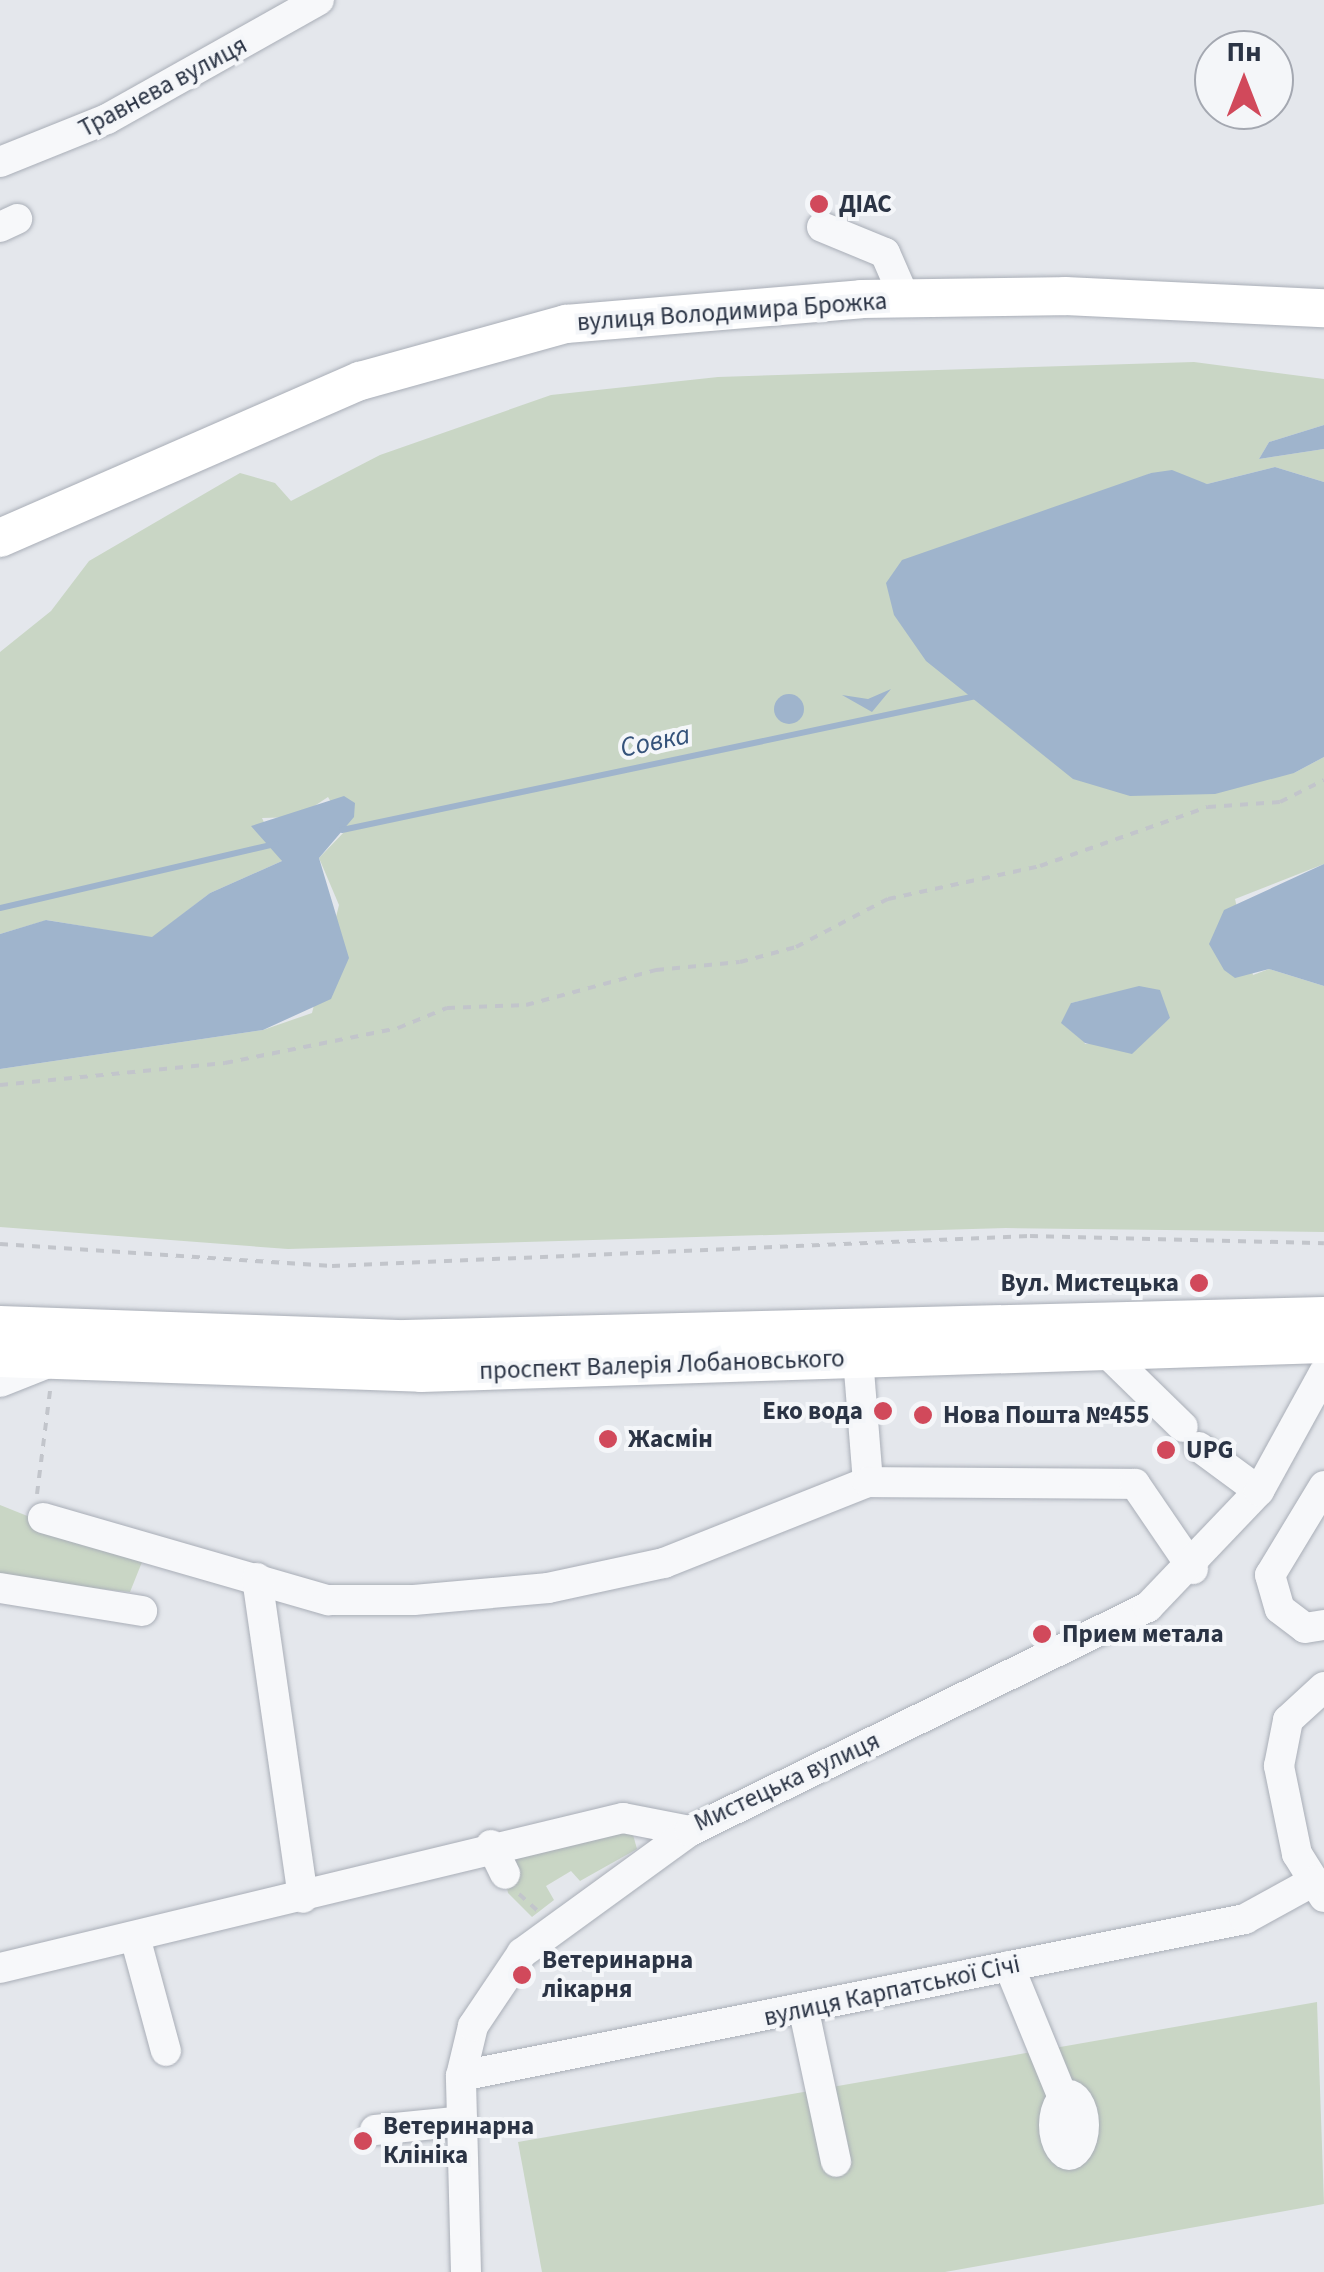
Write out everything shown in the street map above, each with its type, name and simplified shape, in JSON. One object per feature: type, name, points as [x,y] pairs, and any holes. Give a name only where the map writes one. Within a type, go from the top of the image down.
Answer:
[{"type":"main road","name":"вулиця Володимира Брожка","points":[[0,538],[251,423],[467,346],[664,311],[905,298],[1324,308]]},
{"type":"main road","name":"проспект Валерія Лобановського","points":[[0,1324],[404,1339],[1324,1316]]},
{"type":"main road","name":"проспект Валерія Лобановського","points":[[0,1358],[52,1374],[422,1373],[1324,1344]]},
{"type":"street","name":"Травнева вулиця","points":[[0,162],[107,119],[320,0]]},
{"type":"street","points":[[822,227],[885,253],[905,298]]},
{"type":"street","points":[[1104,1350],[1191,1437],[1259,1490]]},
{"type":"street","points":[[858,1358],[868,1482]]},
{"type":"street","points":[[0,1382],[52,1374]]},
{"type":"street","name":"Мистецька вулиця","points":[[0,1968],[303,1898],[491,1846],[623,1818],[690,1831],[1148,1608],[1193,1569],[1259,1490],[1314,1412],[1324,1374]]},
{"type":"street","points":[[44,1518],[328,1600],[548,1588],[664,1563],[868,1482],[1135,1484],[1193,1569]]},
{"type":"street","points":[[1324,1486],[1270,1576],[1280,1608],[1305,1628],[1324,1625]]},
{"type":"street","points":[[257,1578],[303,1898]]},
{"type":"street","points":[[0,1588],[142,1610]]},
{"type":"street","points":[[1319,1889],[1297,1854],[1280,1766],[1288,1720],[1324,1687]]},
{"type":"street","points":[[466,2272],[461,2076],[473,2026],[496,1984],[550,1927],[690,1831]]},
{"type":"street","points":[[491,1846],[505,1874]]},
{"type":"street","name":"вулиця Карпатської Січі","points":[[461,2076],[1246,1919],[1319,1889]]},
{"type":"street","points":[[135,1937],[166,2051]]},
{"type":"street","points":[[1009,1966],[1062,2095]]},
{"type":"street","points":[[804,2010],[836,2162]]},
{"type":"street","points":[[375,2130],[462,2121]]},
{"type":"path","points":[[0,1084],[225,1062],[398,1028],[446,1008],[526,1005],[656,970],[740,962],[796,947],[888,899],[1040,866],[1208,807],[1280,802],[1324,780]]},
{"type":"path","points":[[0,1244],[332,1266],[1030,1236],[1324,1243]]},
{"type":"path","points":[[44,1518],[36,1502],[42,1408],[52,1374]]},
{"type":"path","points":[[505,1874],[550,1927]]},
{"type":"green space","points":[[1194,362],[1324,379],[1324,425],[1269,442],[1259,459],[1324,449],[1324,482],[1275,467],[1207,484],[1151,473],[1102,496],[1294,773],[1324,757],[1324,864],[1235,899],[1253,975],[1269,969],[1324,986],[1324,1232],[1006,1228],[288,1249],[0,1227],[0,1069],[263,1030],[312,1013],[339,905],[319,858],[347,829],[328,797],[298,817],[262,818],[282,861],[210,893],[152,938],[47,920],[0,934],[0,652],[51,611],[89,561],[240,473],[275,483],[291,501],[380,455],[551,395],[718,377]],"holes":[[[1119,992],[1170,1018],[1149,1035],[1085,1044],[1071,1003]]]},
{"type":"green space","points":[[0,1505],[142,1562],[130,1592],[0,1578]]},
{"type":"green space","points":[[632,1831],[637,1849],[580,1881],[571,1871],[546,1886],[554,1900],[532,1917],[508,1893],[499,1851]]},
{"type":"green space","points":[[1317,2002],[1324,2204],[945,2272],[542,2272],[518,2142]]},
{"type":"water","points":[[1324,425],[1324,449],[1259,459],[1269,442]]},
{"type":"water","points":[[1275,467],[1324,482],[1324,757],[1294,773],[1215,794],[1130,796],[1073,779],[926,661],[894,615],[886,583],[902,560],[1151,473],[1172,470],[1207,484]]},
{"type":"water","points":[[891,689],[872,712],[842,695],[868,699]]},
{"type":"water","points":[[789,694],[800,698],[804,709],[800,720],[789,724],[778,720],[774,709],[778,698]]},
{"type":"water","points":[[344,796],[355,803],[354,817],[319,858],[349,958],[331,999],[263,1030],[0,1069],[0,934],[46,920],[152,937],[210,893],[282,861],[251,826]]},
{"type":"water","points":[[1324,864],[1324,986],[1269,969],[1235,978],[1224,970],[1209,944],[1224,910]]},
{"type":"water","points":[[1139,986],[1160,990],[1170,1018],[1132,1054],[1085,1043],[1061,1023],[1071,1003]]},
{"type":"waterway","name":"Совка","points":[[342,830],[976,696]]},
{"type":"waterway","name":"Совка","points":[[0,908],[276,844]]},
{"type":"place","name":"ДІАС","points":[[819,204]]},
{"type":"place","name":"Вул. Мистецька","points":[[1199,1283]]},
{"type":"place","name":"Еко вода","points":[[883,1411]]},
{"type":"place","name":"Нова Пошта №455","points":[[923,1415]]},
{"type":"place","name":"Жасмін","points":[[608,1439]]},
{"type":"place","name":"UPG","points":[[1166,1450]]},
{"type":"place","name":"Прием метала","points":[[1042,1634]]},
{"type":"place","name":"Ветеринарна лікарня","points":[[522,1975]]},
{"type":"place","name":"Ветеринарна Клініка","points":[[363,2141]]}]
